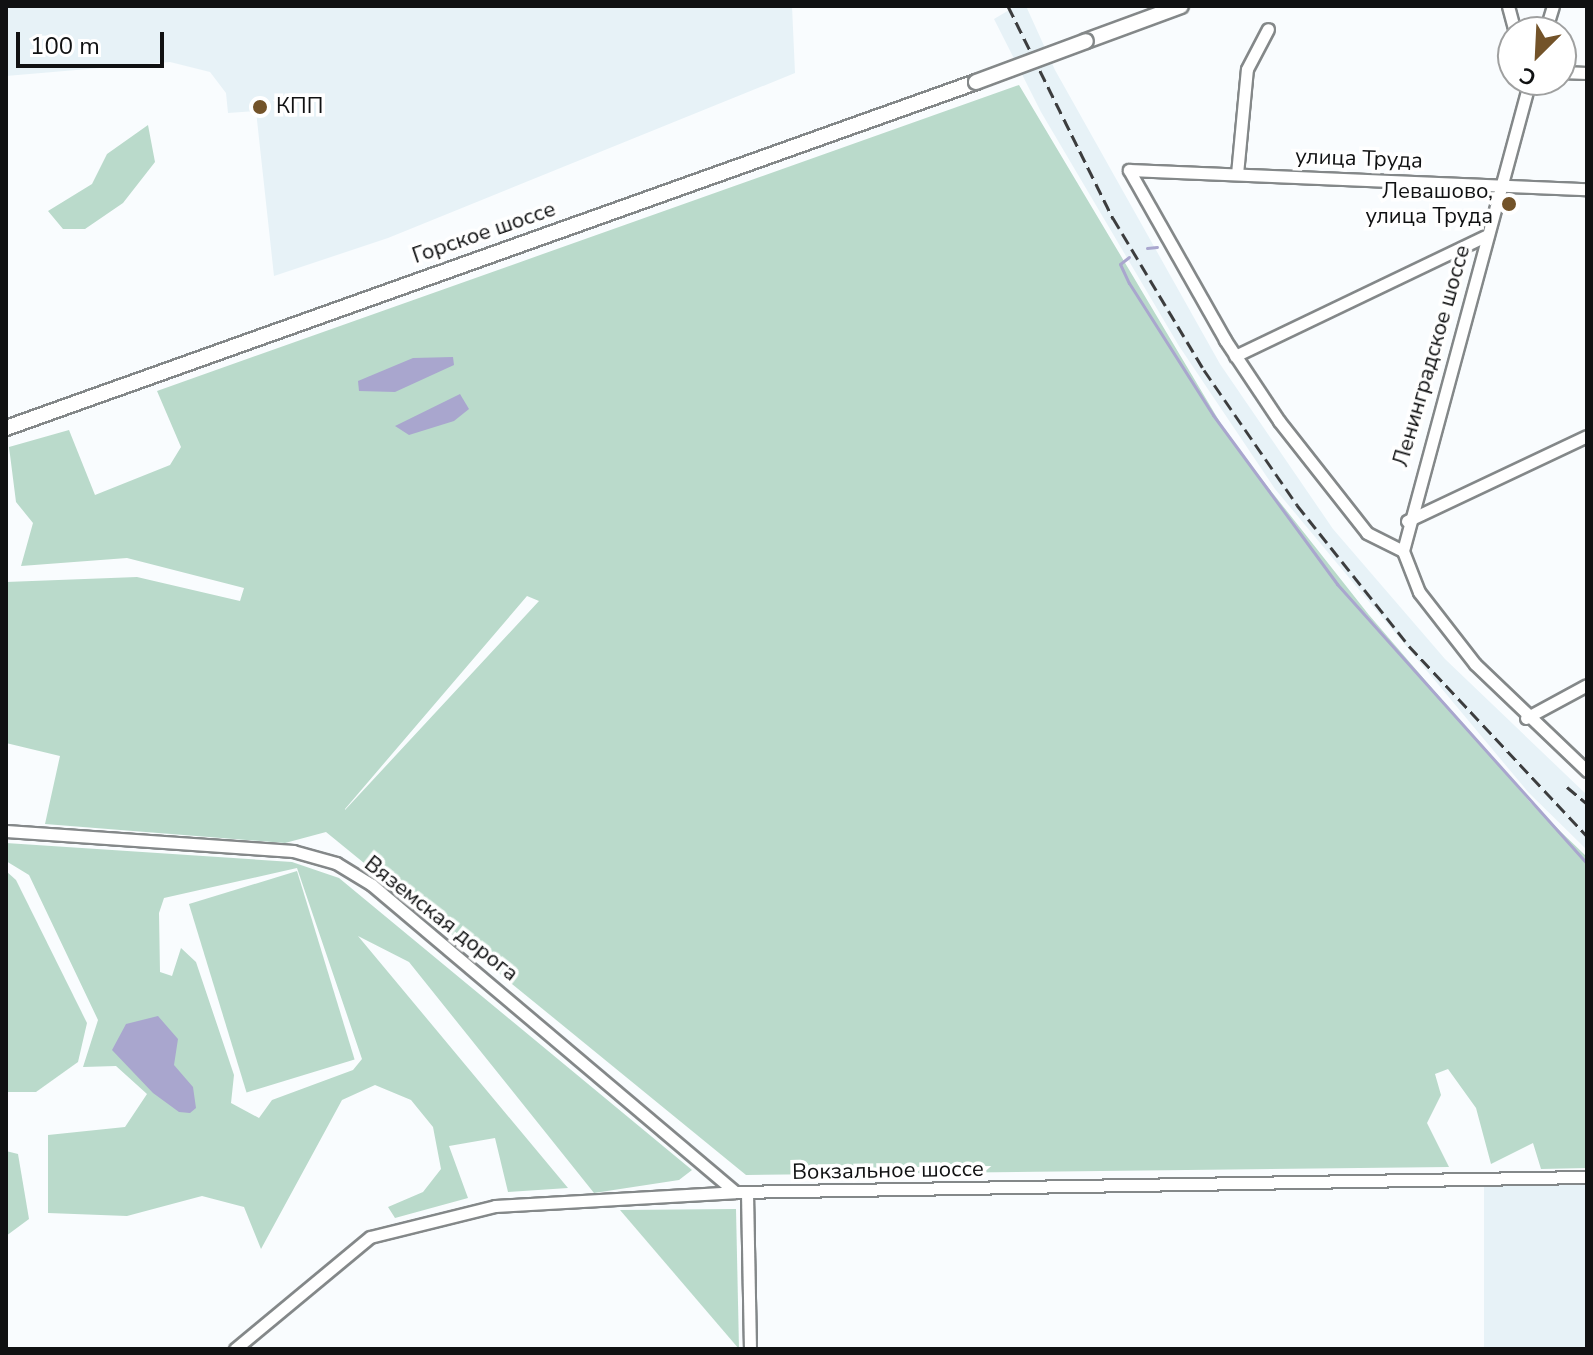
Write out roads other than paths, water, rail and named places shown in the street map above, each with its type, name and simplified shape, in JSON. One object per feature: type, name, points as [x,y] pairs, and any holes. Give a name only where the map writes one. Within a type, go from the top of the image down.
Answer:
[{"type":"main road","name":"Горское шоссе","points":[[6,428],[1181,6]]},
{"type":"street","points":[[1237,174],[1247,69],[1268,29]]},
{"type":"street","points":[[1520,113],[1521,96]]},
{"type":"street","name":"Ленинградское шоссе","points":[[1403,551],[1407,521],[1525,96]]},
{"type":"street","name":"улица Труда","points":[[1235,356],[1129,170],[1587,189]]},
{"type":"street","points":[[1487,235],[1235,356],[1343,505],[1367,533],[1403,551],[1419,592],[1526,718],[1587,771]]},
{"type":"street","points":[[1407,521],[1587,436]]},
{"type":"street","points":[[1526,718],[1587,685]]},
{"type":"street","name":"Вяземская дорога","points":[[6,831],[293,851],[336,863],[396,904],[741,1192]]},
{"type":"street","name":"Вокзальное шоссе","points":[[235,1349],[370,1237],[495,1206],[741,1192],[1587,1177]]},
{"type":"street","points":[[741,1192],[750,1349]]},
{"type":"waterway","points":[[1147,248],[1157,247]]},
{"type":"waterway","points":[[1129,257],[1120,264],[1129,283],[1213,415],[1337,584],[1587,864]]},
{"type":"railway","points":[[1008,6],[1113,218],[1204,370],[1297,505],[1409,646],[1587,836]]},
{"type":"railway","points":[[1567,787],[1587,804]]},
{"type":"place","name":"КПП","points":[[260,107]]},
{"type":"place","name":"Левашово, улица Труда","points":[[1509,204]]}]
